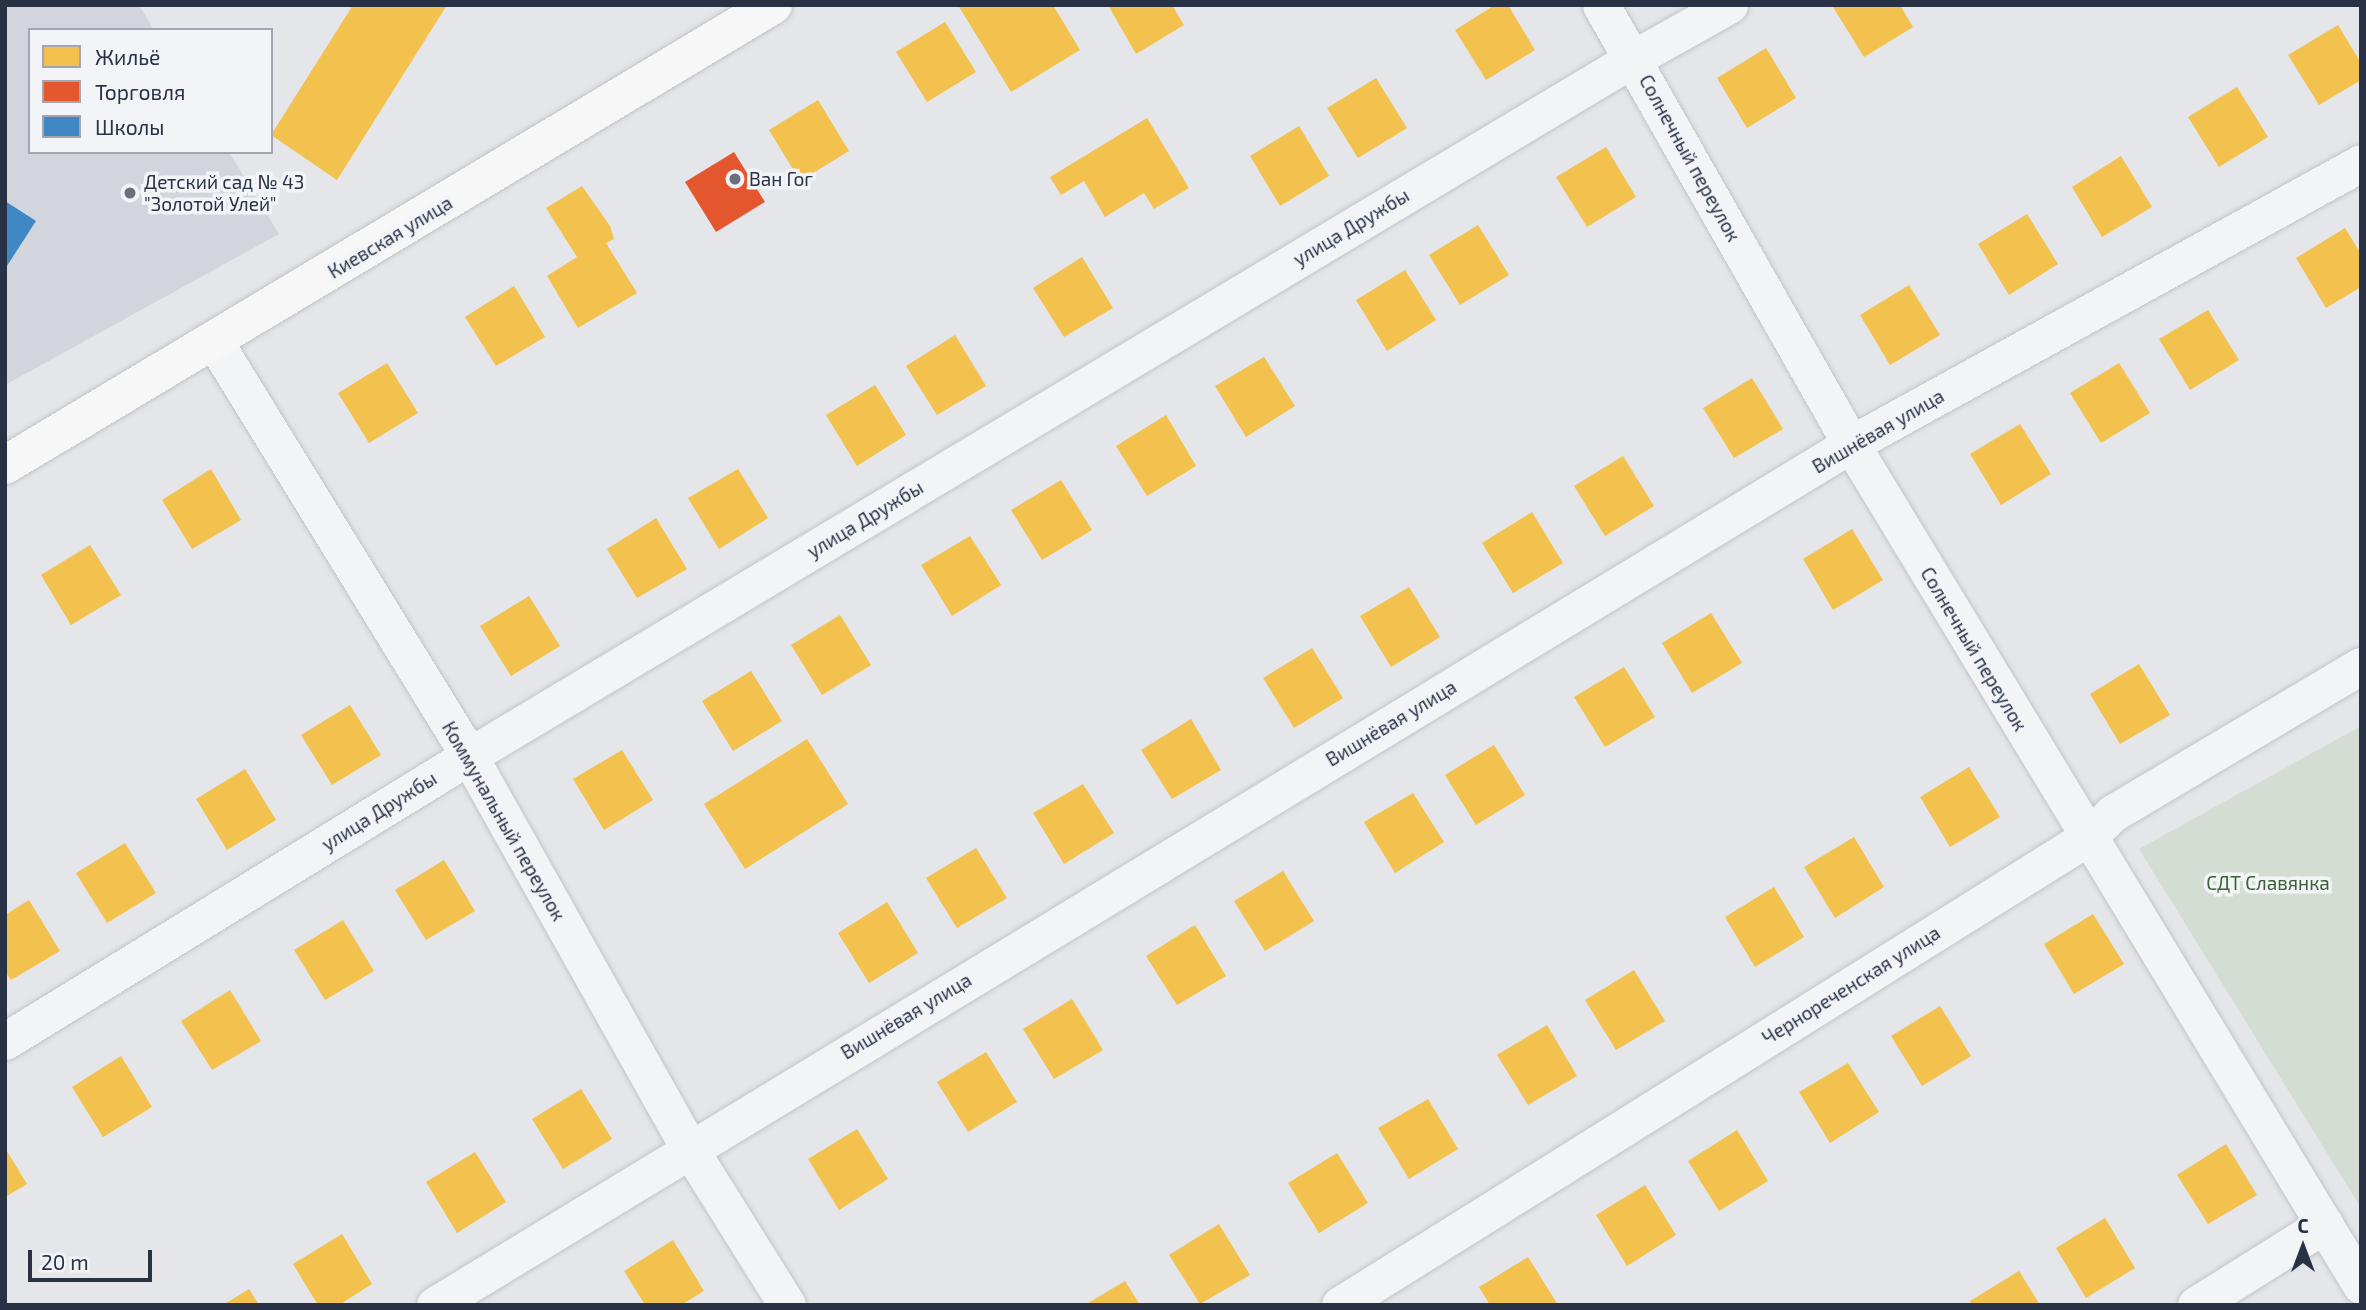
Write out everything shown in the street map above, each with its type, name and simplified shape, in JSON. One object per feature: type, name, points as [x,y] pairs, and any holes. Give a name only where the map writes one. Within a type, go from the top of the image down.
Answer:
[{"type":"main road","name":"Киевская улица","points":[[5,465],[773,5]]},
{"type":"street","name":"Солнечный переулок","points":[[1601,5],[1634,58],[1851,444],[2361,1285]]},
{"type":"street","name":"улица Дружбы","points":[[5,1041],[469,756],[1634,58],[1729,5]]},
{"type":"street","name":"Вишнёвая улица","points":[[435,1305],[689,1148],[1851,444],[2361,163]]},
{"type":"street","name":"Коммунальный переулок","points":[[214,341],[469,756],[689,1148],[787,1305]]},
{"type":"street","name":"Чернореченская улица","points":[[1340,1305],[2088,838],[2113,813],[2361,666]]},
{"type":"street","points":[[2196,1305],[2325,1224]]},
{"type":"shaded area","name":"Детский сад № 43 \"Золотой Улей\"","points":[[5,5],[139,5],[153,28],[28,28],[28,154],[230,154],[279,234],[5,385]]},
{"type":"green space","name":"СДТ Славянка","points":[[2361,726],[2361,1208],[2139,849]]},
{"type":"building: Жильё","points":[[353,5],[447,5],[337,180],[273,136],[273,132]]},
{"type":"building: Жильё","points":[[958,5],[1053,5],[1080,50],[1011,92]]},
{"type":"building: Жильё","points":[[1108,5],[1172,5],[1184,25],[1136,54]]},
{"type":"building: Жильё","points":[[1495,5],[1508,5],[1535,50],[1486,80],[1455,30]]},
{"type":"building: Жильё","points":[[1900,5],[1913,27],[1864,57],[1833,7]]},
{"type":"building: Жильё","points":[[945,22],[976,72],[927,102],[896,52]]},
{"type":"building: Жильё","points":[[2338,25],[2361,63],[2361,80],[2319,105],[2288,55]]},
{"type":"building: Жильё","points":[[1766,48],[1796,98],[1747,128],[1717,78]]},
{"type":"building: Жильё","points":[[1376,78],[1407,128],[1358,158],[1327,108]]},
{"type":"building: Жильё","points":[[2237,87],[2268,137],[2219,167],[2188,117]]},
{"type":"building: Жильё","points":[[818,100],[849,151],[800,181],[769,130]]},
{"type":"building: Жильё","points":[[1147,118],[1189,188],[1154,209],[1144,193],[1105,217],[1084,181],[1061,195],[1050,177]]},
{"type":"building: Жильё","points":[[1299,126],[1329,176],[1280,206],[1250,156]]},
{"type":"building: Жильё","points":[[1606,147],[1636,197],[1587,227],[1556,177]]},
{"type":"building: Жильё","points":[[2121,156],[2152,207],[2102,237],[2072,187]]},
{"type":"building: Жильё","points":[[582,186],[610,226],[614,239],[606,243],[637,293],[578,328],[547,276],[577,257],[546,208]]},
{"type":"building: Жильё","points":[[2027,214],[2058,264],[2009,295],[1978,244]]},
{"type":"building: Жильё","points":[[1478,225],[1509,275],[1460,305],[1429,255]]},
{"type":"building: Жильё","points":[[2345,228],[2361,254],[2361,287],[2326,308],[2296,258]]},
{"type":"building: Жильё","points":[[1082,257],[1113,308],[1064,337],[1033,288]]},
{"type":"building: Жильё","points":[[1405,270],[1436,320],[1387,351],[1356,300]]},
{"type":"building: Жильё","points":[[1909,285],[1940,335],[1890,365],[1860,315]]},
{"type":"building: Жильё","points":[[514,286],[545,337],[496,366],[465,317]]},
{"type":"building: Жильё","points":[[2208,310],[2239,360],[2190,390],[2159,339]]},
{"type":"building: Жильё","points":[[955,335],[986,386],[937,415],[906,366]]},
{"type":"building: Жильё","points":[[1264,357],[1295,406],[1246,437],[1215,386]]},
{"type":"building: Жильё","points":[[387,363],[418,413],[369,443],[338,393]]},
{"type":"building: Жильё","points":[[2119,363],[2150,413],[2101,443],[2070,393]]},
{"type":"building: Жильё","points":[[1752,378],[1783,429],[1734,458],[1703,408]]},
{"type":"building: Жильё","points":[[875,385],[906,435],[857,466],[826,415]]},
{"type":"building: Жильё","points":[[1166,415],[1196,466],[1147,496],[1116,446]]},
{"type":"building: Жильё","points":[[2020,424],[2051,474],[2001,505],[1970,454]]},
{"type":"building: Жильё","points":[[1623,456],[1654,506],[1605,536],[1574,486]]},
{"type":"building: Жильё","points":[[211,469],[241,520],[192,549],[162,500]]},
{"type":"building: Жильё","points":[[738,469],[768,518],[719,549],[688,498]]},
{"type":"building: Жильё","points":[[1061,480],[1092,530],[1042,560],[1011,510]]},
{"type":"building: Жильё","points":[[1532,512],[1563,563],[1513,593],[1482,543]]},
{"type":"building: Жильё","points":[[656,518],[687,569],[637,598],[607,549]]},
{"type":"building: Жильё","points":[[1852,529],[1883,580],[1833,610],[1803,559]]},
{"type":"building: Жильё","points":[[970,536],[1001,585],[952,616],[921,565]]},
{"type":"building: Жильё","points":[[90,545],[121,595],[71,625],[41,575]]},
{"type":"building: Жильё","points":[[1409,587],[1440,637],[1391,667],[1360,616]]},
{"type":"building: Жильё","points":[[529,596],[560,646],[511,676],[480,626]]},
{"type":"building: Жильё","points":[[1711,613],[1742,663],[1692,693],[1662,643]]},
{"type":"building: Жильё","points":[[840,615],[871,665],[822,695],[791,645]]},
{"type":"building: Жильё","points":[[1312,648],[1343,698],[1294,728],[1263,678]]},
{"type":"building: Жильё","points":[[2139,664],[2170,715],[2120,744],[2090,694]]},
{"type":"building: Жильё","points":[[1624,667],[1655,717],[1605,747],[1574,697]]},
{"type":"building: Жильё","points":[[751,671],[782,721],[733,751],[702,701]]},
{"type":"building: Жильё","points":[[350,705],[381,755],[332,785],[301,735]]},
{"type":"building: Жильё","points":[[1191,719],[1221,770],[1172,799],[1141,750]]},
{"type":"building: Жильё","points":[[807,739],[848,804],[745,869],[704,804]]},
{"type":"building: Жильё","points":[[1494,745],[1525,795],[1476,825],[1445,775]]},
{"type":"building: Жильё","points":[[622,750],[653,800],[604,830],[573,779]]},
{"type":"building: Жильё","points":[[1969,767],[2000,817],[1950,847],[1920,797]]},
{"type":"building: Жильё","points":[[245,769],[276,820],[227,850],[196,799]]},
{"type":"building: Жильё","points":[[1083,784],[1114,833],[1064,864],[1033,813]]},
{"type":"building: Жильё","points":[[1413,793],[1444,842],[1395,873],[1364,822]]},
{"type":"building: Жильё","points":[[1854,837],[1884,887],[1835,918],[1804,867]]},
{"type":"building: Жильё","points":[[125,843],[156,893],[107,923],[76,873]]},
{"type":"building: Жильё","points":[[976,848],[1007,898],[957,928],[926,878]]},
{"type":"building: Жильё","points":[[444,860],[475,911],[426,940],[395,890]]},
{"type":"building: Жильё","points":[[1283,871],[1314,921],[1265,951],[1234,901]]},
{"type":"building: Жильё","points":[[1774,887],[1804,937],[1755,967],[1725,917]]},
{"type":"building: Жильё","points":[[29,900],[60,951],[11,980],[5,972],[5,915]]},
{"type":"building: Жильё","points":[[887,902],[918,953],[869,983],[838,933]]},
{"type":"building: Жильё","points":[[2093,914],[2124,964],[2074,994],[2044,944]]},
{"type":"building: Жильё","points":[[343,920],[374,971],[325,1000],[294,950]]},
{"type":"building: Жильё","points":[[1195,925],[1226,976],[1177,1005],[1146,956]]},
{"type":"building: Жильё","points":[[1634,970],[1665,1021],[1616,1050],[1585,1000]]},
{"type":"building: Жильё","points":[[230,990],[261,1041],[212,1070],[181,1021]]},
{"type":"building: Жильё","points":[[1072,999],[1103,1050],[1054,1079],[1023,1029]]},
{"type":"building: Жильё","points":[[1940,1006],[1971,1056],[1922,1086],[1891,1036]]},
{"type":"building: Жильё","points":[[1547,1025],[1577,1076],[1528,1105],[1497,1055]]},
{"type":"building: Жильё","points":[[986,1052],[1017,1102],[968,1132],[937,1082]]},
{"type":"building: Жильё","points":[[121,1056],[152,1107],[103,1137],[72,1087]]},
{"type":"building: Жильё","points":[[1848,1063],[1879,1112],[1830,1143],[1799,1092]]},
{"type":"building: Жильё","points":[[581,1089],[612,1139],[563,1169],[532,1119]]},
{"type":"building: Жильё","points":[[1428,1099],[1458,1149],[1409,1179],[1378,1128]]},
{"type":"building: Жильё","points":[[857,1129],[888,1179],[839,1210],[808,1159]]},
{"type":"building: Жильё","points":[[1737,1130],[1768,1181],[1719,1211],[1688,1161]]},
{"type":"building: Жильё","points":[[2226,1144],[2257,1195],[2208,1224],[2177,1175]]},
{"type":"building: Жильё","points":[[5,1148],[27,1184],[5,1197]]},
{"type":"building: Жильё","points":[[475,1152],[506,1202],[457,1233],[426,1182]]},
{"type":"building: Жильё","points":[[1337,1153],[1368,1203],[1319,1233],[1288,1183]]},
{"type":"building: Жильё","points":[[1645,1185],[1676,1235],[1627,1266],[1596,1215]]},
{"type":"building: Жильё","points":[[2105,1218],[2135,1268],[2086,1298],[2056,1248]]},
{"type":"building: Жильё","points":[[1219,1224],[1250,1275],[1200,1304],[1169,1255]]},
{"type":"building: Жильё","points":[[342,1234],[372,1284],[339,1305],[318,1305],[293,1264]]},
{"type":"building: Жильё","points":[[673,1240],[704,1291],[681,1305],[645,1305],[624,1271]]},
{"type":"building: Жильё","points":[[1528,1257],[1558,1305],[1490,1305],[1479,1287]]},
{"type":"building: Жильё","points":[[2019,1271],[2040,1305],[1972,1305],[1970,1301]]},
{"type":"building: Жильё","points":[[1125,1281],[1140,1305],[1085,1305]]},
{"type":"building: Жильё","points":[[249,1289],[259,1305],[223,1305]]},
{"type":"building: Торговля","points":[[734,152],[765,202],[716,232],[685,182]]},
{"type":"building: Школы","points":[[5,201],[36,221],[5,269]]},
{"type":"place","name":"Ван Гог","points":[[735,179]]},
{"type":"place","name":"Детский сад № 43 \"Золотой Улей\"","points":[[130,193]]}]
